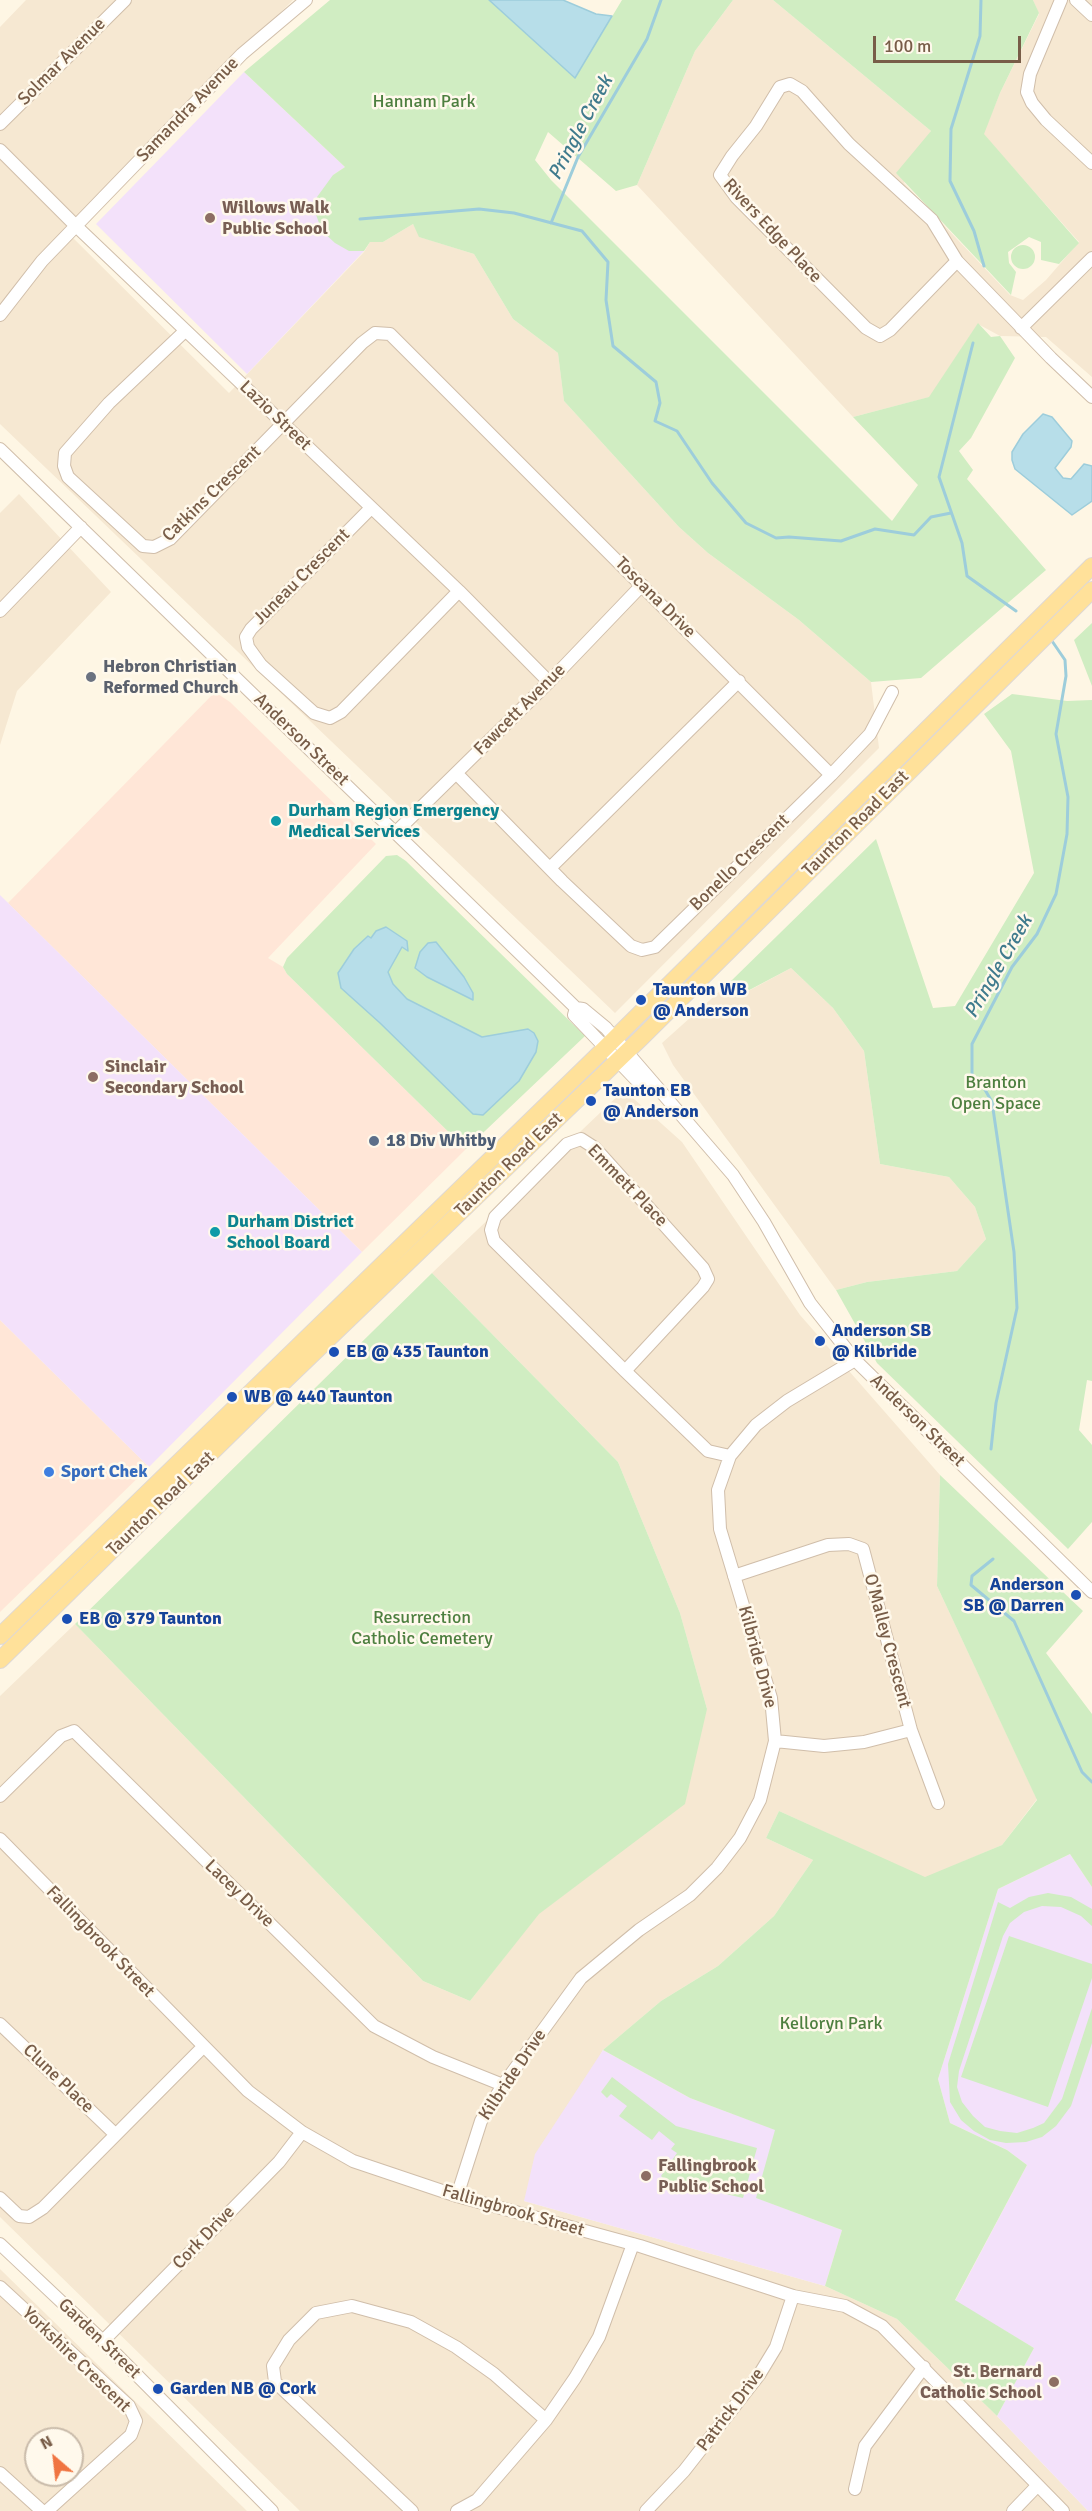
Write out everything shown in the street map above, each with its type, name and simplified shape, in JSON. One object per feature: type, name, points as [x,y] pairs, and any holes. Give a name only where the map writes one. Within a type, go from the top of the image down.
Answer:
[{"type":"main road","name":"Taunton Road East","points":[[0,1636],[610,1043],[1092,566]]},
{"type":"main road","name":"Taunton Road East","points":[[0,1660],[273,1392],[623,1056],[1092,590]]},
{"type":"main road","points":[[905,750],[918,762]]},
{"type":"main road","points":[[845,809],[858,822]]},
{"type":"street","name":"Solmar Avenue","points":[[0,124],[125,0]]},
{"type":"street","name":"Samandra Avenue","points":[[0,315],[42,261],[242,54],[306,0]]},
{"type":"street","points":[[1061,0],[1030,74],[1028,92],[1032,103],[1046,120],[1092,163]]},
{"type":"street","points":[[1076,0],[1092,15]]},
{"type":"street","name":"Rivers Edge Place","points":[[957,261],[890,330],[880,336],[866,328],[760,222],[736,197],[720,175],[756,126],[780,87],[790,84],[802,91],[849,144],[932,220],[957,261],[1092,397]]},
{"type":"street","name":"Lazio Street","points":[[0,150],[370,509],[459,591],[549,682]]},
{"type":"street","points":[[1021,327],[1092,258]]},
{"type":"street","name":"Catkins Crescent","points":[[185,331],[108,403],[74,440],[64,453],[64,466],[68,477],[142,546],[154,547],[170,539],[284,424]]},
{"type":"street","name":"Toscana Drive","points":[[284,424],[362,343],[375,333],[390,334],[739,681]]},
{"type":"street","name":"Anderson Street","points":[[0,449],[576,1008],[574,1015],[623,1056],[643,1086],[656,1088],[685,1118],[733,1175],[764,1222],[810,1303],[855,1360],[1092,1592]]},
{"type":"street","name":"Juneau Crescent","points":[[370,509],[251,628],[246,637],[248,647],[261,664],[314,713],[330,718],[341,712],[459,591]]},
{"type":"street","points":[[0,611],[81,527]]},
{"type":"street","name":"Fawcett Avenue","points":[[396,832],[549,682],[642,585]]},
{"type":"street","points":[[457,774],[550,868],[739,681],[831,775]]},
{"type":"street","name":"Bonello Crescent","points":[[550,868],[631,946],[642,950],[655,947],[870,734],[892,692]]},
{"type":"street","name":"Emmett Place","points":[[625,1371],[708,1279],[703,1268],[595,1148],[581,1139],[567,1144],[495,1216],[491,1230],[494,1240],[625,1371],[708,1451],[730,1456]]},
{"type":"street","name":"Kilbride Drive","points":[[457,2196],[481,2121],[503,2085],[581,1978],[639,1930],[690,1895],[723,1861],[740,1838],[760,1800],[775,1741],[771,1698],[720,1529],[718,1490],[730,1456],[756,1425],[788,1401],[855,1360]]},
{"type":"street","name":"O'Malley Crescent","points":[[734,1576],[828,1545],[849,1544],[863,1549],[911,1730],[864,1742],[824,1746],[775,1741]]},
{"type":"street","points":[[911,1730],[938,1803]]},
{"type":"street","name":"Lacey Drive","points":[[0,1796],[61,1736],[74,1731],[374,2026],[433,2057],[503,2085]]},
{"type":"street","name":"Fallingbrook Street","points":[[0,1839],[248,2091],[302,2132],[353,2161],[457,2196],[633,2244],[793,2296],[845,2306],[882,2326],[990,2433],[1064,2511]]},
{"type":"street","name":"Clune Place","points":[[0,2024],[116,2134]]},
{"type":"street","points":[[0,2198],[18,2216],[29,2217],[43,2208],[203,2047]]},
{"type":"street","name":"Cork Drive","points":[[103,2341],[279,2162],[302,2132]]},
{"type":"street","name":"Garden Street","points":[[0,2244],[103,2341],[272,2511]]},
{"type":"street","points":[[457,2511],[477,2500],[546,2420],[575,2378],[599,2337],[633,2244]]},
{"type":"street","name":"Yorkshire Crescent","points":[[0,2287],[129,2406],[136,2421],[131,2435],[47,2511]]},
{"type":"street","name":"Patrick Drive","points":[[646,2511],[684,2471],[759,2376],[777,2347],[793,2296]]},
{"type":"street","points":[[412,2511],[274,2382],[273,2366],[289,2340],[316,2313],[352,2306],[411,2322],[456,2347],[494,2374],[546,2420]]},
{"type":"street","points":[[855,2489],[865,2446],[924,2367]]},
{"type":"street","points":[[0,2473],[42,2511]]},
{"type":"street","points":[[1013,2511],[1038,2486]]},
{"type":"shaded area","points":[[26,0],[293,0],[64,229],[229,393],[364,252],[370,242],[383,242],[413,224],[420,237],[474,254],[513,319],[558,353],[564,401],[679,527],[708,553],[799,620],[871,682],[879,748],[615,1013],[0,424],[0,27]]},
{"type":"shaded area","points":[[733,0],[773,0],[931,131],[904,183],[1010,295],[1023,300],[1046,280],[1079,242],[983,134],[1000,93],[1039,14],[1033,0],[1092,0],[1092,377],[1046,337],[1000,336],[978,324],[930,397],[853,417],[637,185],[695,51]]},
{"type":"shaded area","name":"Willows Walk Public School","points":[[244,72],[345,167],[333,175],[349,251],[364,251],[247,374],[96,224]]},
{"type":"shaded area","points":[[19,494],[111,592],[17,691],[0,745],[0,513]]},
{"type":"shaded area","points":[[215,692],[230,702],[376,844],[268,958],[283,967],[287,974],[466,1149],[362,1252],[8,903]]},
{"type":"shaded area","name":"Sinclair Secondary School","points":[[0,895],[362,1252],[149,1467],[0,1320]]},
{"type":"shaded area","points":[[791,968],[833,1008],[864,1051],[880,1164],[949,1177],[975,1207],[986,1239],[957,1271],[867,1282],[836,1290],[673,1065],[662,1043],[730,982],[739,996]]},
{"type":"shaded area","points":[[624,1090],[682,1142],[800,1315],[940,1475],[937,1586],[1037,1799],[1002,1845],[925,1878],[779,1811],[766,1838],[813,1860],[774,1916],[718,1966],[661,2001],[603,2050],[524,2201],[825,2286],[897,2319],[997,2416],[1088,2511],[300,2511],[0,2217],[0,1696],[75,1624],[423,1981],[470,2001],[538,1914],[599,1868],[707,1709],[680,1613],[618,1462],[432,1273]]},
{"type":"shaded area","points":[[0,1320],[149,1467],[0,1612]]},
{"type":"shaded area","points":[[1070,1854],[1092,1887],[1092,2511],[1088,2511],[997,2416],[1034,2348],[955,2301],[1027,2165],[1007,2150],[950,2123],[938,2079],[998,1889]]},
{"type":"shaded area","name":"Fallingbrook Public School","points":[[603,2050],[690,2098],[776,2130],[757,2198],[842,2230],[825,2286],[524,2201],[535,2154]]},
{"type":"shaded area","points":[[0,2269],[247,2511],[0,2511]]},
{"type":"green space","name":"Hannam Park","points":[[330,0],[489,0],[575,78],[622,0],[733,0],[695,51],[637,185],[616,191],[548,132],[535,160],[551,180],[892,521],[918,485],[853,417],[929,397],[978,323],[991,337],[1000,336],[1015,358],[971,438],[959,451],[973,470],[967,479],[1046,570],[921,678],[871,682],[799,620],[708,553],[679,527],[564,401],[558,353],[513,319],[474,254],[419,237],[413,224],[383,242],[370,242],[364,251],[349,251],[335,243],[322,231],[315,212],[317,197],[333,175],[345,167],[244,72]]},
{"type":"green space","points":[[773,0],[1033,0],[1039,13],[1000,93],[984,134],[1079,243],[1059,264],[1041,260],[1041,242],[1029,237],[1008,252],[1009,263],[1016,272],[1011,295],[896,173],[931,131]]},
{"type":"green space","points":[[1023,245],[1031,249],[1035,257],[1031,265],[1023,269],[1015,265],[1011,257],[1015,249]]},
{"type":"green space","points":[[1092,623],[1092,686],[1074,640]]},
{"type":"green space","name":"Branton Open Space","points":[[1012,694],[1067,701],[1092,700],[1092,1381],[1087,1380],[1079,1430],[1092,1445],[1092,1522],[1068,1549],[877,1363],[836,1290],[867,1282],[957,1271],[986,1239],[975,1207],[949,1177],[880,1164],[864,1051],[833,1008],[791,968],[738,996],[730,982],[876,839],[933,1008],[955,1006],[1034,873],[1011,751],[984,714]]},
{"type":"green space","points":[[397,855],[406,861],[585,1036],[466,1149],[287,974],[283,967],[287,958],[386,856]]},
{"type":"green space","name":"Resurrection Catholic Cemetery","points":[[432,1273],[618,1462],[680,1613],[707,1709],[685,1804],[539,1914],[470,2001],[423,1981],[75,1624]]},
{"type":"green space","name":"Kelloryn Park","points":[[940,1475],[1083,1611],[1046,1653],[1092,1714],[1092,1887],[1070,1854],[998,1889],[938,2079],[950,2123],[1007,2150],[1027,2165],[955,2300],[1034,2348],[997,2416],[897,2319],[825,2286],[842,2230],[756,2198],[775,2130],[690,2098],[603,2050],[661,2001],[718,1966],[774,1916],[813,1860],[766,1838],[779,1811],[925,1877],[1002,1845],[1037,1800],[937,1586]]},
{"type":"green space","points":[[1048,1893],[1071,1897],[1092,1909],[1092,1926],[1081,1916],[1061,1907],[1042,1906],[1024,1912],[1010,1923],[1003,1936],[959,2071],[957,2087],[962,2102],[985,2127],[1017,2133],[1033,2128],[1044,2123],[1062,2099],[1092,2008],[1092,2043],[1071,2106],[1056,2126],[1042,2137],[1026,2142],[1006,2143],[990,2140],[961,2120],[950,2102],[948,2064],[998,1902],[1010,1908],[1029,1897]]},
{"type":"green space","points":[[1009,1936],[1092,1964],[1092,1978],[1048,2107],[961,2077]]},
{"type":"green space","points":[[612,2077],[676,2126],[757,2148],[743,2198],[665,2180],[661,2176],[677,2153],[671,2149],[675,2144],[659,2131],[652,2140],[619,2116],[627,2106],[611,2094],[607,2098],[601,2092]]},
{"type":"water","points":[[489,0],[563,0],[596,14],[612,16],[575,78]]},
{"type":"water","points":[[1043,414],[1052,417],[1072,441],[1071,447],[1055,468],[1063,478],[1071,479],[1084,464],[1092,466],[1092,501],[1072,515],[1015,469],[1012,460],[1012,452],[1023,434]]},
{"type":"water","points":[[386,927],[407,941],[408,951],[402,947],[388,972],[393,984],[407,999],[482,1037],[528,1029],[534,1033],[538,1041],[536,1052],[519,1081],[483,1115],[473,1114],[341,988],[338,973],[354,949],[368,936],[371,938],[376,931]]},
{"type":"water","points":[[436,942],[464,977],[473,993],[473,1000],[427,977],[415,968],[420,952],[428,943]]},
{"type":"waterway","name":"Pringle Creek","points":[[551,223],[578,157],[647,39],[661,0]]},
{"type":"waterway","points":[[981,0],[980,36],[951,129],[950,181],[974,231],[984,266]]},
{"type":"waterway","name":"Pringle Creek","points":[[360,219],[479,209],[514,213],[582,231],[608,262],[606,300],[613,346],[656,382],[660,403],[655,421],[677,431],[712,483],[746,523],[776,538],[841,541],[875,529],[914,535],[931,517],[951,513]]},
{"type":"waterway","points":[[973,343],[939,477],[962,543],[967,576],[1016,611]]},
{"type":"waterway","name":"Pringle Creek","points":[[991,1449],[996,1403],[1017,1308],[1014,1252],[992,1102],[984,1088],[972,1075],[972,1044],[1012,967],[1037,934],[1056,894],[1067,834],[1068,797],[1056,734],[1066,676],[1065,660],[1052,641]]},
{"type":"waterway","name":"Pringle Creek","points":[[993,1559],[972,1576],[971,1585],[1014,1621],[1082,1772],[1092,1782]]},
{"type":"place","name":"Willows Walk Public School","points":[[210,218]]},
{"type":"place","name":"Hebron Christian Reformed Church","points":[[91,677]]},
{"type":"place","name":"Durham Region Emergency Medical Services","points":[[276,821]]},
{"type":"place","name":"Taunton WB @ Anderson","points":[[641,1000]]},
{"type":"place","name":"Sinclair Secondary School","points":[[93,1077]]},
{"type":"place","name":"Taunton EB @ Anderson","points":[[591,1101]]},
{"type":"place","name":"18 Div Whitby","points":[[374,1141]]},
{"type":"place","name":"Durham District School Board","points":[[215,1232]]},
{"type":"place","name":"Anderson SB @ Kilbride","points":[[820,1341]]},
{"type":"place","name":"EB @ 435 Taunton","points":[[334,1352]]},
{"type":"place","name":"WB @ 440 Taunton","points":[[232,1397]]},
{"type":"place","name":"Sport Chek","points":[[49,1472]]},
{"type":"place","name":"Anderson SB @ Darren","points":[[1076,1595]]},
{"type":"place","name":"EB @ 379 Taunton","points":[[67,1619]]},
{"type":"place","name":"Fallingbrook Public School","points":[[646,2176]]},
{"type":"place","name":"St. Bernard Catholic School","points":[[1054,2382]]},
{"type":"place","name":"Garden NB @ Cork","points":[[158,2389]]}]
